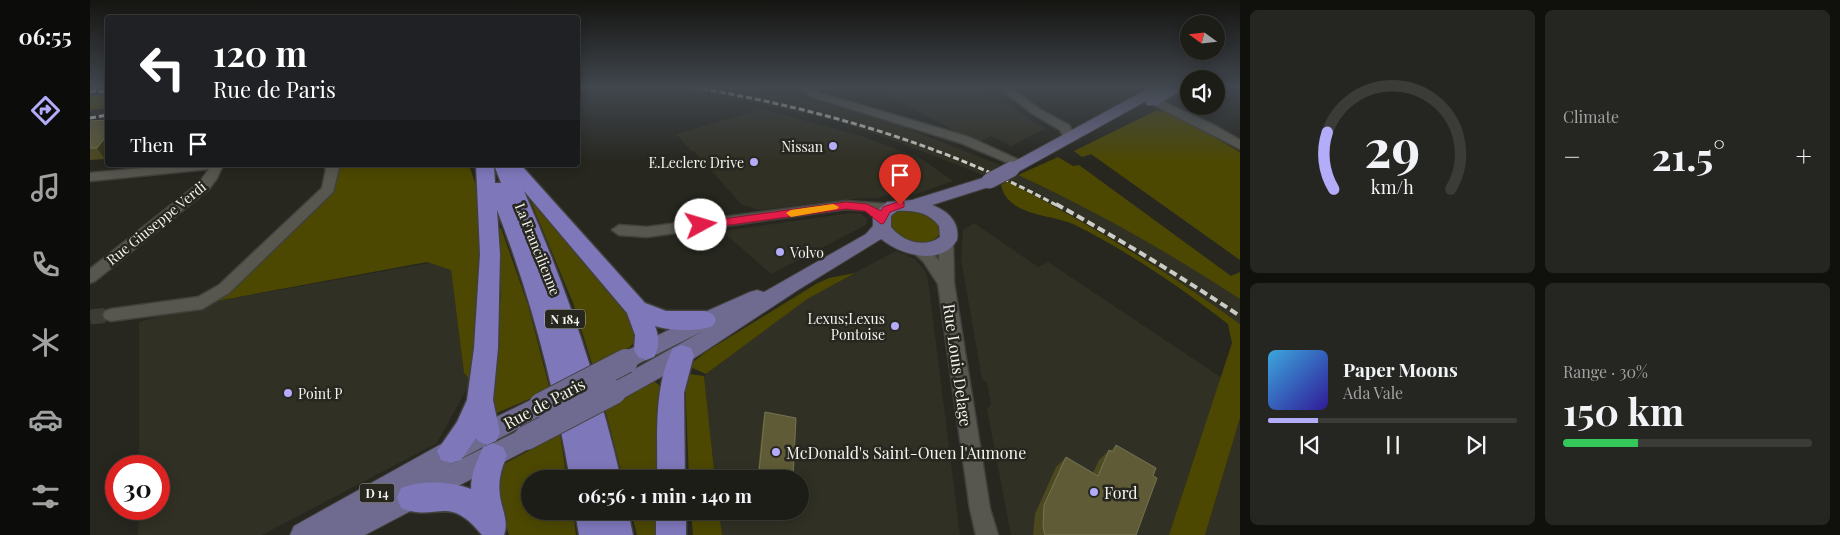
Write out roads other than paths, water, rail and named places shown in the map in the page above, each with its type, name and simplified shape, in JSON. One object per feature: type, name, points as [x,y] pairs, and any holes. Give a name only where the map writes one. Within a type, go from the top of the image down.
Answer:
[{"type":"highway","points":[[451,451],[466,430],[480,400],[486,348],[490,254],[487,167]]},
{"type":"highway","name":"La Francilienne","points":[[488,167],[527,261],[550,330],[573,423],[582,470]]},
{"type":"highway","name":"La Francilienne","points":[[504,167],[547,268],[564,315],[582,372],[605,470]]},
{"type":"highway","points":[[512,167],[637,309],[647,334],[640,366],[671,393],[671,470]]},
{"type":"highway","points":[[637,309],[665,320],[705,320]]},
{"type":"highway","points":[[480,400],[495,447],[484,484],[494,530]]},
{"type":"highway","points":[[412,498],[450,497],[467,500],[480,508],[494,530]]},
{"type":"highway","points":[[592,520],[594,535]]},
{"type":"highway","points":[[615,520],[618,535]]},
{"type":"highway","points":[[671,520],[671,535]]},
{"type":"main road","points":[[941,217],[945,208],[984,183],[1070,138],[1088,126],[1119,112]]},
{"type":"main road","points":[[913,205],[984,183]]},
{"type":"main road","points":[[908,246],[889,236],[884,219],[900,205],[927,208],[941,217],[950,230],[946,242]]},
{"type":"main road","name":"Rue de Paris","points":[[338,535],[412,498],[495,447],[527,420],[640,366],[833,262],[872,238],[884,219]]},
{"type":"main road","name":"Rue de Paris","points":[[833,262],[880,243],[934,248],[946,242]]},
{"type":"main road","name":"Rue de Paris","points":[[527,420],[640,366],[705,320],[791,284]]},
{"type":"main road","name":"Rue de Paris","points":[[303,535],[451,451],[495,447]]},
{"type":"street","points":[[874,112],[965,140],[1017,166]]},
{"type":"street","points":[[1037,112],[1065,128],[1070,138]]},
{"type":"street","points":[[1178,112],[1208,126],[1240,145]]},
{"type":"street","points":[[90,177],[157,167]]},
{"type":"street","name":"Rue Giuseppe Verdi","points":[[90,277],[204,186],[211,178],[215,167]]},
{"type":"street","points":[[110,315],[202,303],[224,290],[328,189],[332,167]]},
{"type":"street","points":[[619,230],[647,232],[846,206],[867,208],[884,219]]},
{"type":"street","name":"Rue Louis Delage","points":[[946,242],[946,283],[980,509],[986,535]]},
{"type":"street","points":[[908,246],[932,262],[946,283]]},
{"type":"tunnel","points":[[90,317],[111,315]]},
{"type":"railway","points":[[811,112],[880,132],[971,164],[1058,206]]},
{"type":"railway","points":[[90,118],[105,116]]},
{"type":"railway","points":[[1056,204],[1149,258],[1240,316]]},
{"type":"place","name":"Nissan","points":[[833,146]]},
{"type":"place","name":"E.Leclerc Drive","points":[[754,162]]},
{"type":"place","name":"Volvo","points":[[780,252]]},
{"type":"place","name":"Lexus;Lexus Pontoise","points":[[895,326]]},
{"type":"place","name":"Point P","points":[[288,393]]},
{"type":"place","name":"McDonald's Saint-Ouen l'Aumone","points":[[776,452]]},
{"type":"place","name":"Ford","points":[[1094,492]]}]
